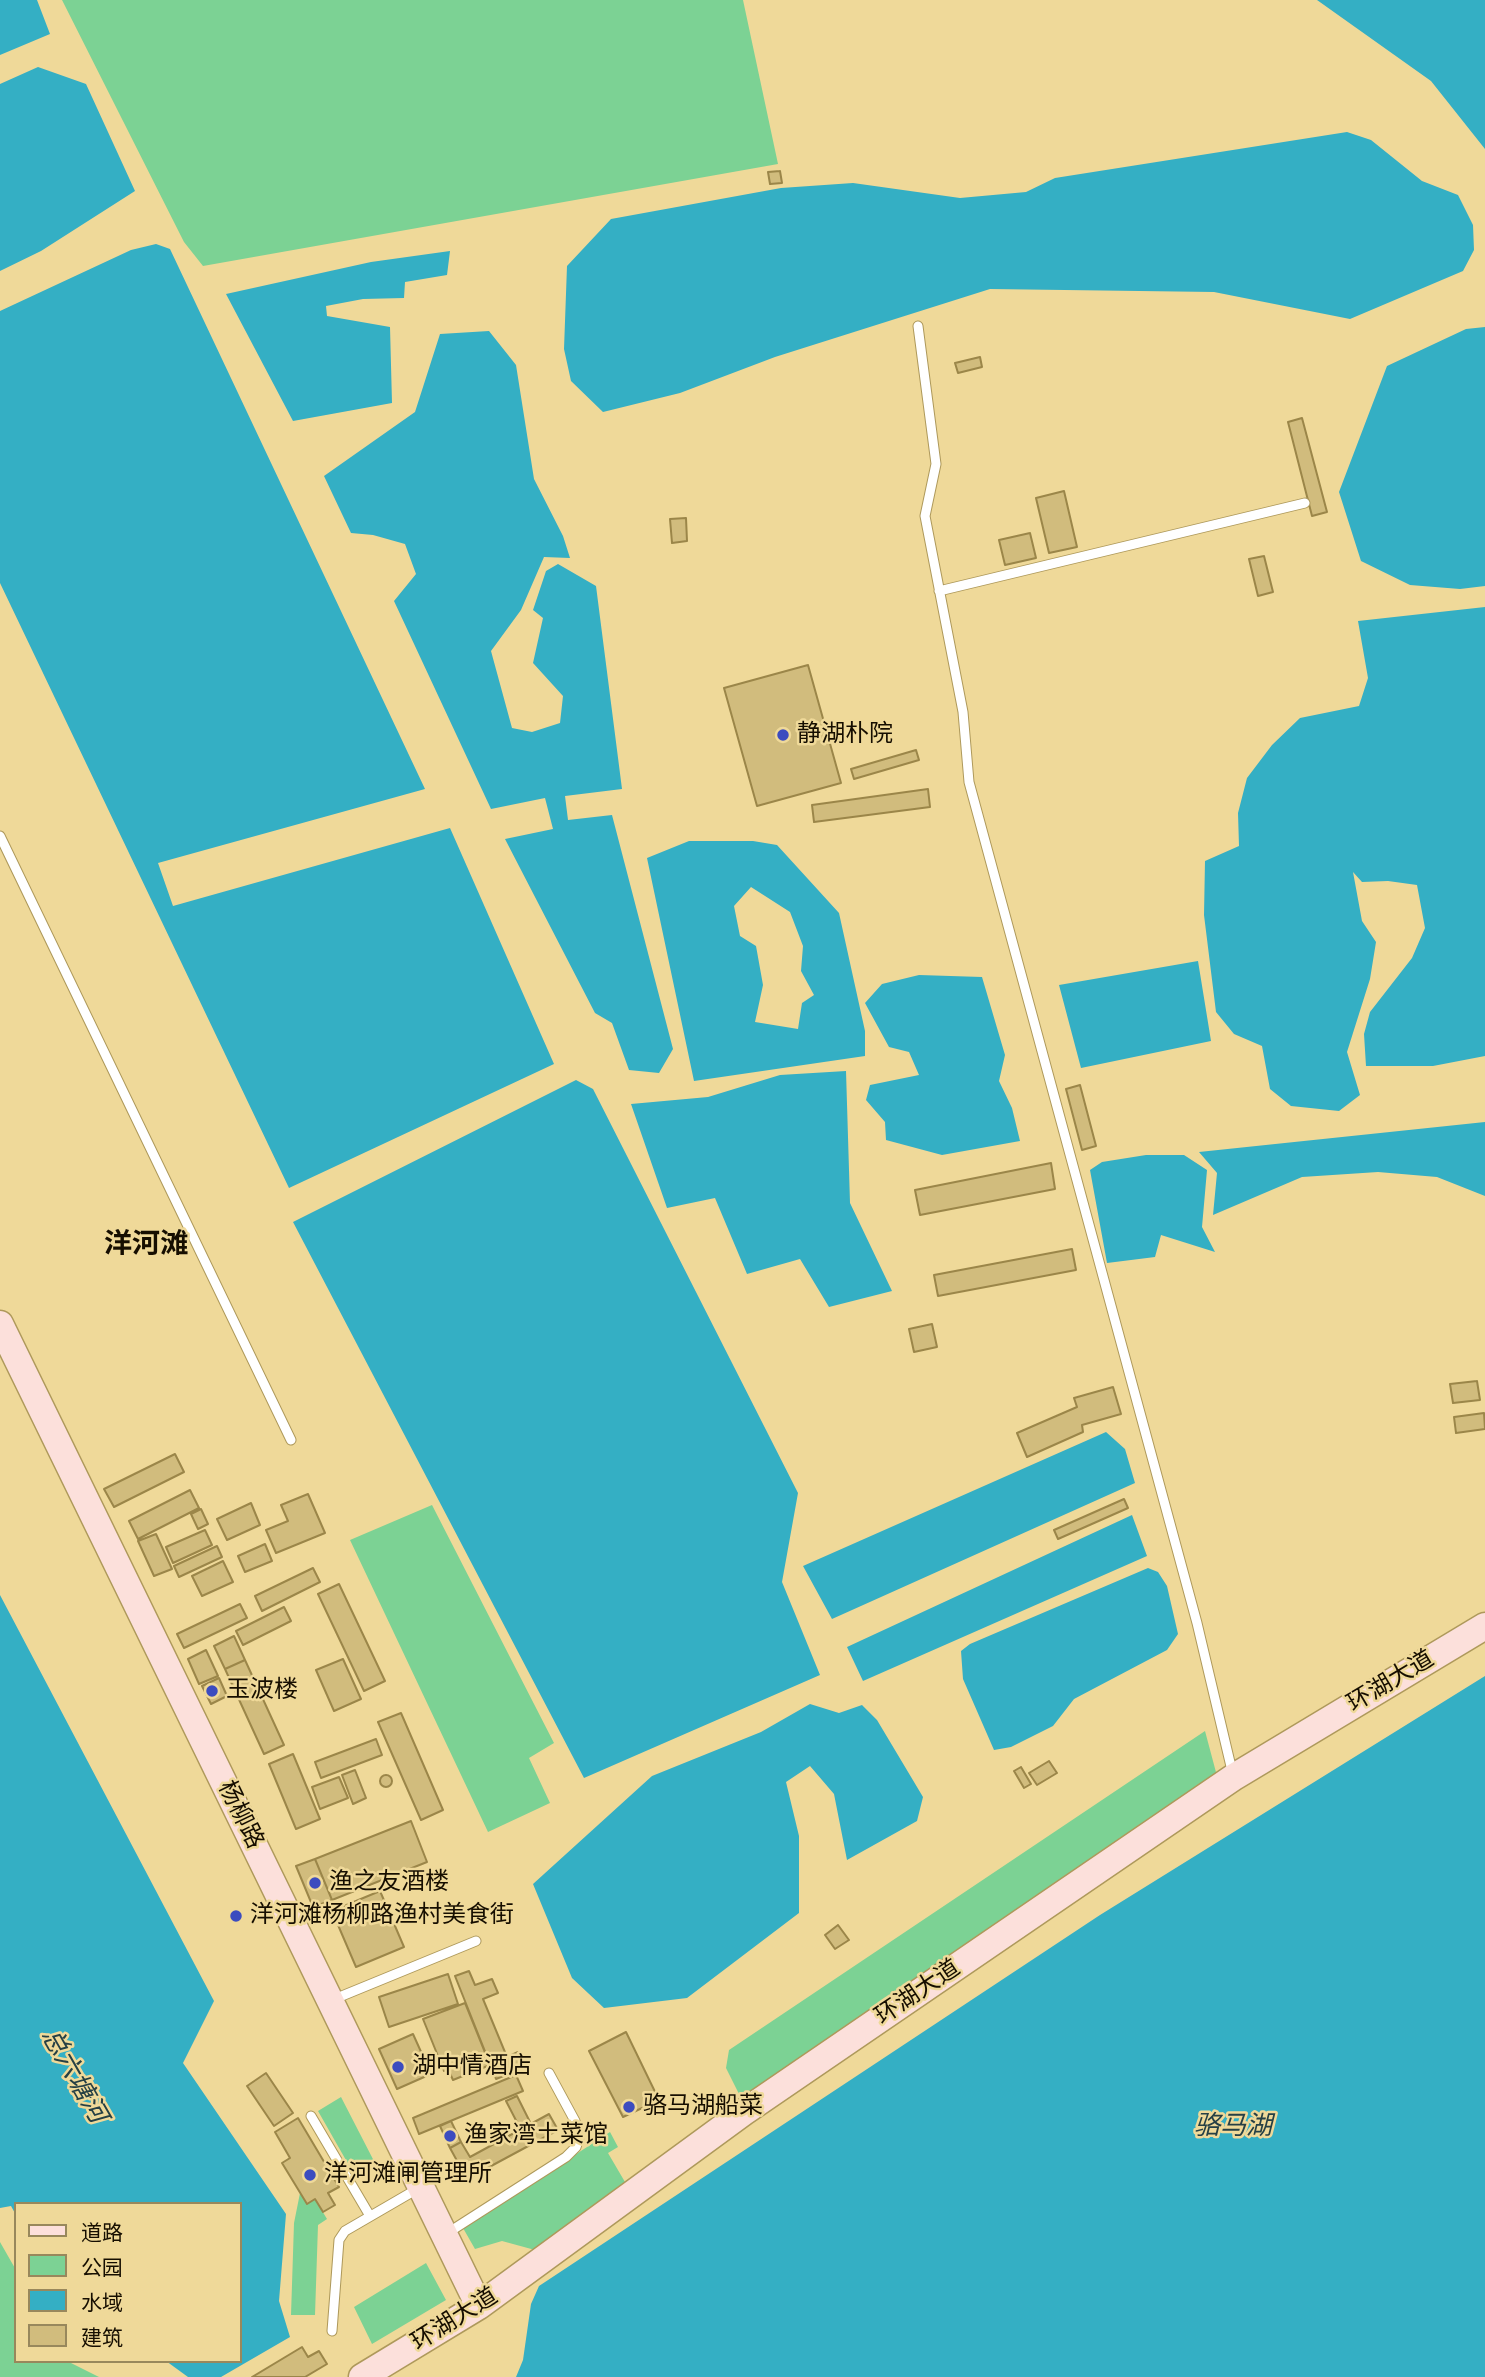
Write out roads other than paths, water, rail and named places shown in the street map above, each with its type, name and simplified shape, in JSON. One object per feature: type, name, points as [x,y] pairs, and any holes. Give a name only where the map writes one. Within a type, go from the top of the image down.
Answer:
[{"type":"main road","name":"杨柳路","points":[[0,1324],[479,2306]]},
{"type":"main road","name":"环湖大道","points":[[362,2377],[479,2306],[744,2112],[1234,1777],[1485,1626]]},
{"type":"lane","points":[[918,326],[936,464],[925,516],[963,712],[969,782],[1197,1623],[1234,1777]]},
{"type":"lane","points":[[939,591],[1305,503]]},
{"type":"lane","points":[[0,836],[291,1440]]},
{"type":"lane","points":[[330,2000],[476,1941]]},
{"type":"lane","points":[[444,2234],[566,2157],[576,2147],[579,2138],[575,2121],[549,2073]]},
{"type":"lane","points":[[311,2116],[370,2216]]},
{"type":"lane","points":[[332,2331],[339,2240],[345,2231],[421,2187]]},
{"type":"water","points":[[0,0],[37,0],[50,34],[0,55]]},
{"type":"water","points":[[1317,0],[1485,0],[1485,149],[1431,81]]},
{"type":"water","points":[[38,67],[86,84],[135,191],[41,251],[0,271],[0,84]]},
{"type":"water","points":[[1347,132],[1371,140],[1422,181],[1458,195],[1473,225],[1474,250],[1463,271],[1350,319],[1214,292],[990,289],[775,357],[680,393],[603,412],[571,381],[564,349],[567,266],[611,219],[781,188],[853,183],[960,198],[1026,192],[1055,178]]},
{"type":"water","points":[[156,244],[170,249],[425,789],[158,863],[173,906],[450,828],[554,1064],[289,1188],[0,583],[0,311],[131,250]]},
{"type":"water","points":[[450,251],[447,275],[405,282],[404,298],[363,299],[326,306],[327,316],[390,327],[392,403],[293,421],[226,294],[371,262]]},
{"type":"water","points":[[1485,327],[1485,586],[1460,589],[1410,585],[1361,561],[1339,492],[1387,366],[1466,329]]},
{"type":"water","points":[[489,331],[516,365],[534,479],[563,536],[570,558],[544,557],[521,610],[491,651],[512,728],[532,732],[560,723],[563,696],[533,663],[543,618],[533,610],[546,571],[558,564],[596,586],[622,789],[565,796],[568,820],[612,815],[673,1049],[659,1073],[629,1070],[612,1023],[595,1013],[505,839],[553,829],[545,798],[491,809],[394,601],[416,574],[405,544],[373,535],[351,533],[324,476],[415,412],[440,334]]},
{"type":"water","points":[[1485,607],[1485,1056],[1433,1066],[1366,1066],[1364,1034],[1370,1012],[1412,958],[1425,928],[1417,885],[1388,881],[1362,882],[1353,872],[1362,921],[1376,942],[1370,979],[1347,1052],[1360,1095],[1339,1111],[1291,1106],[1270,1089],[1262,1046],[1234,1034],[1216,1012],[1204,915],[1205,861],[1239,846],[1238,813],[1247,778],[1272,745],[1300,718],[1359,706],[1368,678],[1358,621]]},
{"type":"water","points":[[689,841],[753,841],[777,845],[839,913],[865,1031],[865,1056],[694,1081],[647,858]],"holes":[[[751,887],[790,912],[803,946],[801,971],[814,995],[802,1003],[798,1029],[755,1022],[763,985],[756,946],[740,936],[734,906]]]},
{"type":"water","points":[[1198,961],[1211,1041],[1081,1068],[1059,985]]},
{"type":"water","points":[[919,975],[982,977],[1005,1055],[999,1081],[1012,1108],[1020,1141],[942,1155],[886,1140],[885,1122],[866,1100],[870,1085],[919,1075],[909,1052],[889,1047],[865,1003],[882,984]]},
{"type":"water","points":[[846,1071],[850,1203],[892,1291],[829,1307],[800,1259],[747,1274],[715,1198],[667,1208],[631,1104],[708,1097],[780,1075]]},
{"type":"water","points":[[576,1080],[593,1089],[798,1493],[782,1582],[820,1675],[584,1778],[293,1222]]},
{"type":"water","points":[[1485,1122],[1485,1196],[1437,1177],[1378,1172],[1302,1177],[1213,1215],[1217,1173],[1199,1152]]},
{"type":"water","points":[[1146,1155],[1184,1155],[1207,1170],[1202,1227],[1215,1252],[1161,1235],[1155,1257],[1107,1263],[1090,1170],[1102,1162]]},
{"type":"water","points":[[1106,1432],[1125,1449],[1135,1483],[832,1619],[803,1566]]},
{"type":"water","points":[[1132,1515],[1147,1556],[863,1681],[847,1647]]},
{"type":"water","points":[[1148,1568],[1158,1572],[1167,1586],[1178,1634],[1167,1650],[1074,1699],[1053,1726],[1011,1747],[994,1750],[963,1679],[961,1651],[970,1644]]},
{"type":"water","name":"总六塘河","points":[[0,1595],[214,2001],[183,2063],[286,2214],[279,2301],[290,2337],[221,2377],[188,2377],[169,2363],[242,2363],[242,2202],[14,2202],[14,2211],[11,2206],[0,2208]]},
{"type":"water","name":"骆马湖","points":[[1485,1676],[1485,2377],[516,2377],[523,2360],[531,2304],[539,2286],[1100,1915]]},
{"type":"water","points":[[810,1704],[839,1713],[862,1705],[877,1720],[923,1797],[917,1821],[847,1860],[834,1794],[810,1766],[786,1782],[799,1836],[799,1913],[687,1998],[604,2008],[572,1978],[533,1884],[652,1776],[761,1732]]},
{"type":"place","name":"静湖朴院","points":[[783,735]]},
{"type":"place","name":"玉波楼","points":[[212,1691]]},
{"type":"place","name":"渔之友酒楼","points":[[315,1883]]},
{"type":"place","name":"洋河滩杨柳路渔村美食街","points":[[236,1916]]},
{"type":"place","name":"湖中情酒店","points":[[398,2067]]},
{"type":"place","name":"骆马湖船菜","points":[[629,2107]]},
{"type":"place","name":"渔家湾土菜馆","points":[[450,2136]]},
{"type":"place","name":"洋河滩闸管理所","points":[[310,2175]]},
{"type":"district","name":"洋河滩","points":[[146,1246]]}]
